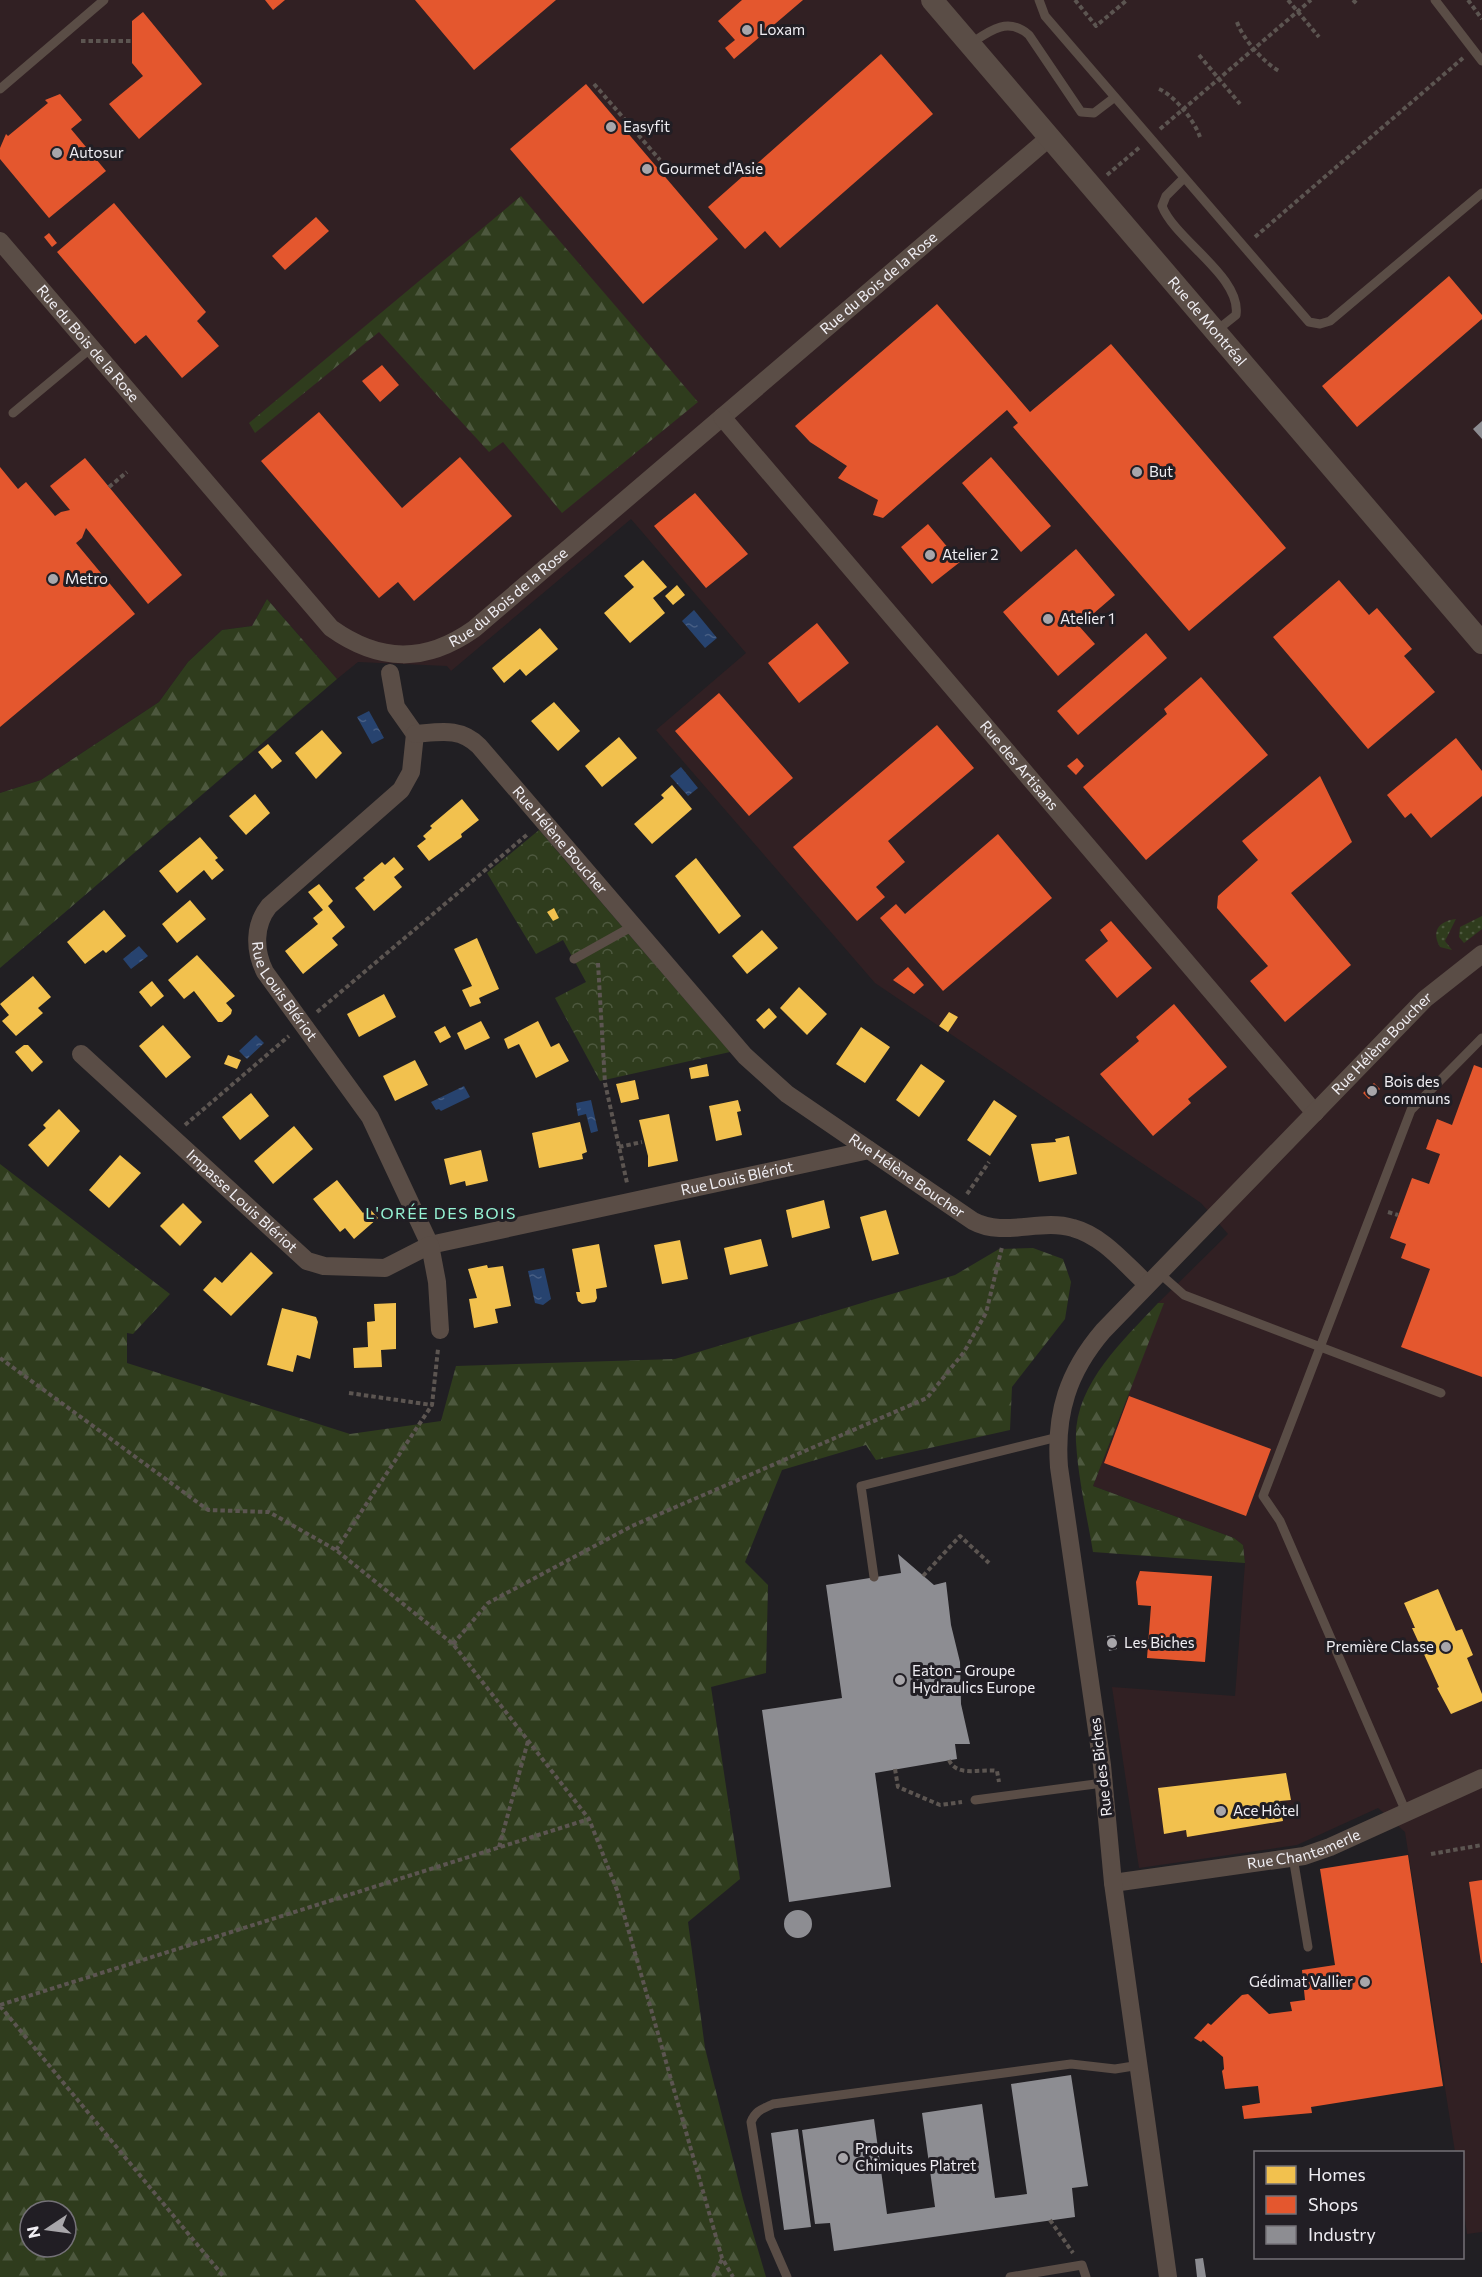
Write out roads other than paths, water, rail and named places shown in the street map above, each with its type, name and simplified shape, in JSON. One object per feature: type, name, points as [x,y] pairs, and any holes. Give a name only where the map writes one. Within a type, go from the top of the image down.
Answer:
[{"type":"street","name":"Rue de Montréal","points":[[932,0],[1482,643]]},
{"type":"street","name":"Rue du Bois de la Rose","points":[[0,241],[331,628],[361,646],[390,654],[429,652],[445,647],[474,629],[1050,137]]},
{"type":"street","name":"Rue des Artisans","points":[[722,417],[1315,1113]]},
{"type":"street","points":[[390,674],[396,707],[415,734]]},
{"type":"street","name":"Rue Hélène Boucher","points":[[415,734],[452,731],[470,738],[760,1072],[787,1094],[980,1225],[1005,1228],[1053,1225],[1080,1230],[1152,1278],[1432,993],[1482,954]]},
{"type":"street","name":"Rue Louis Blériot","points":[[415,734],[411,772],[401,790],[269,906],[261,919],[257,941],[261,965],[377,1129],[430,1245],[437,1275],[440,1330]]},
{"type":"street","name":"Impasse Louis Blériot","points":[[81,1054],[313,1264],[385,1268],[430,1245]]},
{"type":"street","name":"Rue Louis Blériot","points":[[430,1245],[869,1150]]},
{"type":"street","name":"Rue des Biches","points":[[1152,1278],[1103,1330],[1078,1364],[1065,1393],[1058,1437],[1059,1467],[1103,1783],[1113,1883],[1168,2277]]},
{"type":"street","name":"Rue Chantemerle","points":[[1113,1883],[1293,1857],[1330,1847],[1482,1778]]},
{"type":"lane","points":[[0,89],[104,0]]},
{"type":"lane","points":[[1039,0],[1045,16],[1309,322],[1320,324],[1334,318],[1482,193]]},
{"type":"lane","points":[[1436,0],[1482,61]]},
{"type":"lane","points":[[970,44],[996,27],[1010,25],[1019,28],[1029,35],[1081,112],[1094,113],[1115,97]]},
{"type":"lane","points":[[1184,178],[1166,196],[1162,206],[1171,220],[1223,280],[1233,298],[1236,315],[1216,332]]},
{"type":"lane","points":[[13,413],[90,348]]},
{"type":"lane","points":[[574,959],[633,926]]},
{"type":"lane","points":[[1406,1812],[1280,1521],[1263,1496],[1411,1110],[1482,1038]]},
{"type":"lane","points":[[1152,1278],[1184,1295],[1441,1393]]},
{"type":"lane","points":[[874,1577],[861,1486],[1058,1437]]},
{"type":"lane","points":[[975,1800],[1103,1783]]},
{"type":"lane","points":[[1293,1857],[1308,1947]]},
{"type":"lane","points":[[787,2277],[770,2238],[751,2122],[754,2114],[760,2110],[773,2104],[1071,2064],[1115,2069],[1140,2065]]},
{"type":"lane","points":[[1010,2277],[1082,2265],[1086,2277]]},
{"type":"water","points":[[694,610],[717,638],[705,648],[682,621]]},
{"type":"water","points":[[369,711],[384,738],[372,744],[357,717]]},
{"type":"water","points":[[681,767],[698,788],[688,796],[670,776]]},
{"type":"water","points":[[139,946],[148,956],[131,969],[123,959]]},
{"type":"water","points":[[256,1035],[264,1043],[247,1059],[239,1051]]},
{"type":"water","points":[[464,1086],[470,1097],[441,1111],[436,1110],[431,1102]]},
{"type":"water","points":[[591,1100],[598,1131],[591,1133],[586,1114],[578,1116],[576,1103]]},
{"type":"water","points":[[544,1268],[551,1299],[543,1305],[535,1303],[528,1271]]},
{"type":"place","name":"Loxam","points":[[747,30]]},
{"type":"place","name":"Easyfit","points":[[611,127]]},
{"type":"place","name":"Autosur","points":[[57,153]]},
{"type":"place","name":"Gourmet d'Asie","points":[[647,169]]},
{"type":"place","name":"But","points":[[1137,472]]},
{"type":"place","name":"Atelier 2","points":[[930,555]]},
{"type":"place","name":"Metro","points":[[53,579]]},
{"type":"place","name":"Atelier 1","points":[[1048,619]]},
{"type":"place","name":"Bois des communs","points":[[1372,1091]]},
{"type":"place","name":"Les Biches","points":[[1112,1643]]},
{"type":"place","name":"Première Classe","points":[[1446,1647]]},
{"type":"place","name":"Eaton - Groupe Hydraulics Europe","points":[[900,1680]]},
{"type":"place","name":"Ace Hôtel","points":[[1221,1811]]},
{"type":"place","name":"Gédimat Vallier","points":[[1365,1982]]},
{"type":"place","name":"Produits Chimiques Platret","points":[[843,2158]]},
{"type":"district","name":"L'ORÉE DES BOIS","points":[[441,1213]]}]
